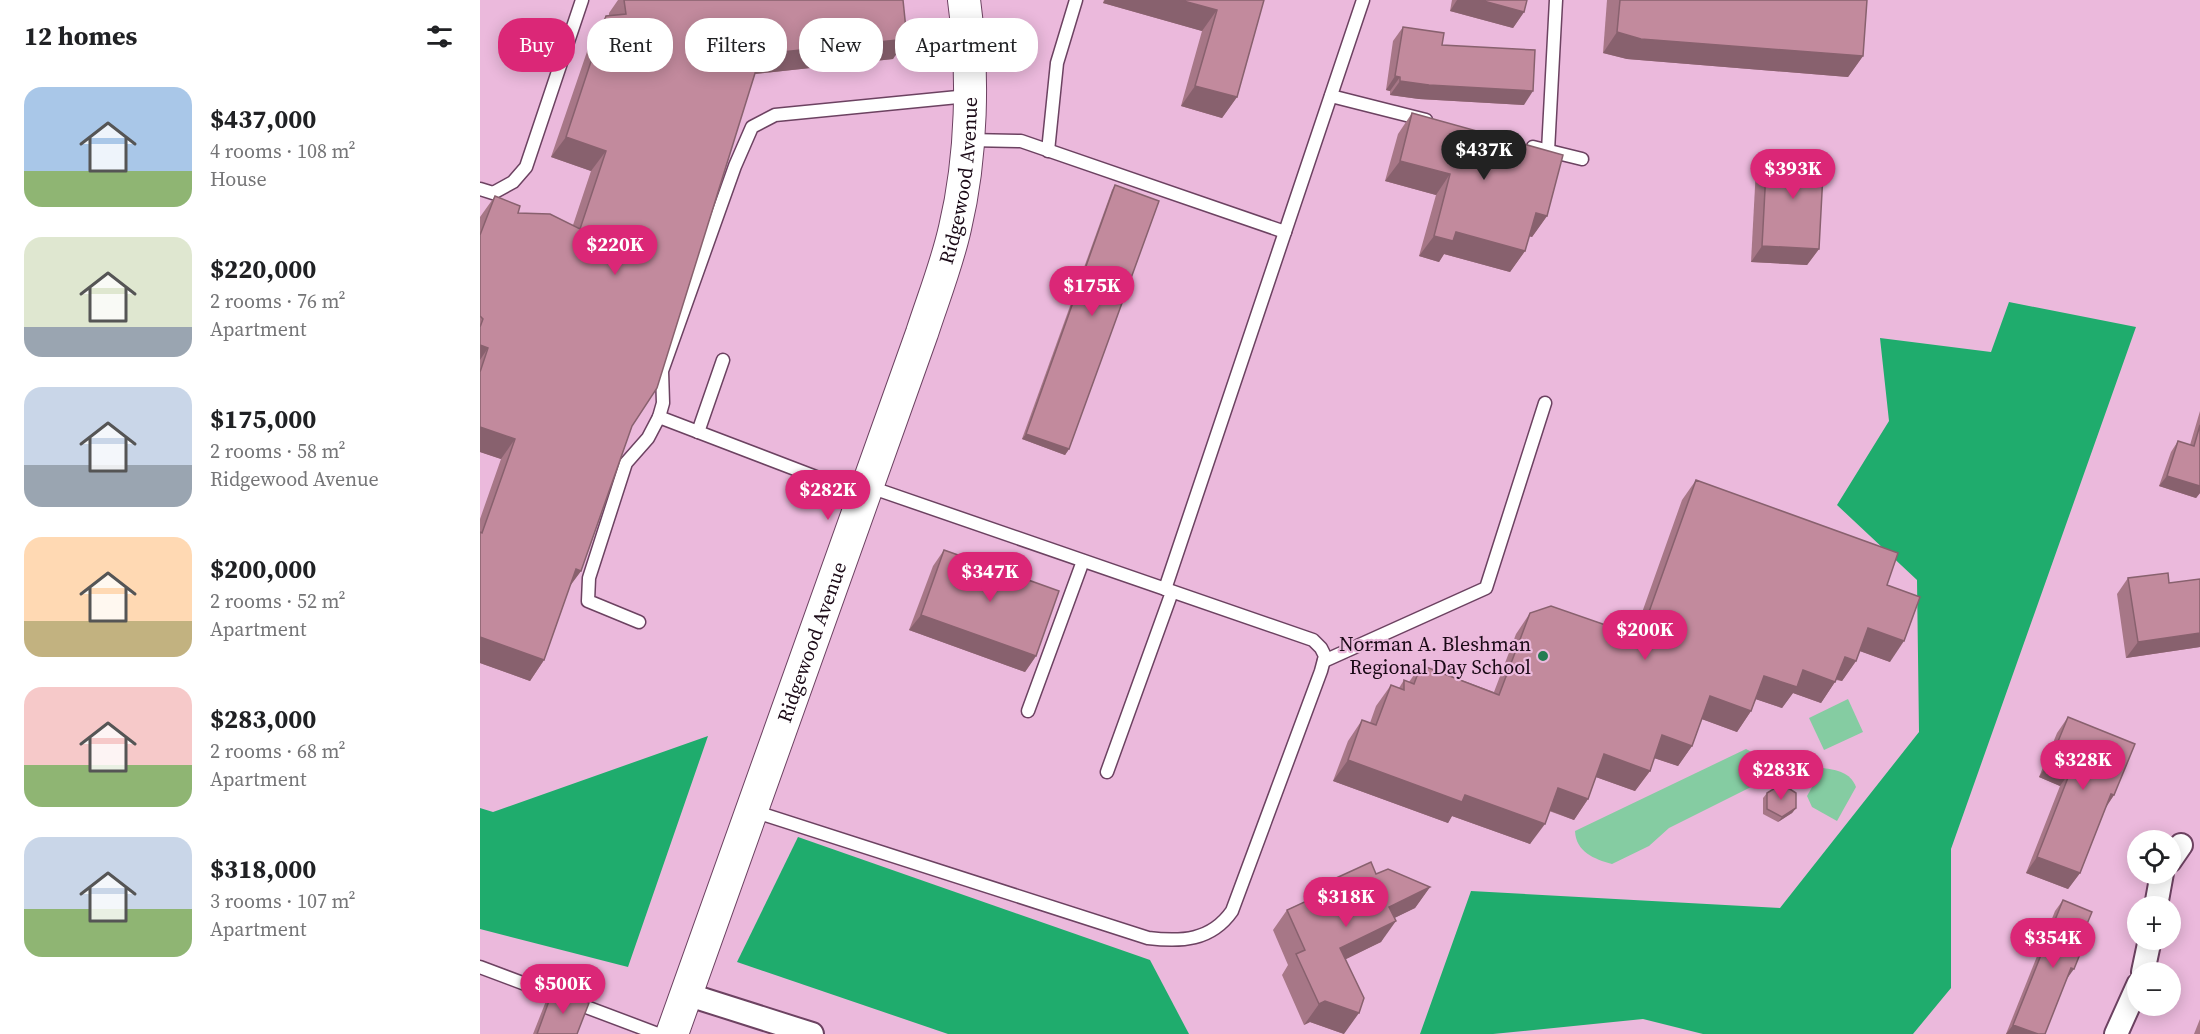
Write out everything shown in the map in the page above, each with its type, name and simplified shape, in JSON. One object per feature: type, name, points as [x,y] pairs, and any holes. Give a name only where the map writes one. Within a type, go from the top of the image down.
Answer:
[{"type":"street","name":"Ridgewood Avenue","points":[[672,1034],[922,333],[955,229],[968,140],[967,21],[964,0]]},
{"type":"street","points":[[686,994],[812,1034]]},
{"type":"street","points":[[2116,1034],[2127,1010]]},
{"type":"lane","points":[[480,189],[493,193],[513,182],[526,167],[582,0]]},
{"type":"lane","points":[[1048,151],[1057,63],[1076,0]]},
{"type":"lane","points":[[1107,772],[1363,0]]},
{"type":"lane","points":[[1548,151],[1556,0]]},
{"type":"lane","points":[[639,622],[588,601],[589,578],[626,463],[648,438],[659,417],[663,403],[662,371],[735,166],[752,127],[775,115],[969,96]]},
{"type":"lane","points":[[1331,96],[1434,122]]},
{"type":"lane","points":[[968,140],[1021,141],[1285,232]]},
{"type":"lane","points":[[1525,145],[1582,159]]},
{"type":"lane","points":[[698,432],[723,360]]},
{"type":"lane","points":[[1323,661],[1485,588],[1545,403]]},
{"type":"lane","points":[[659,417],[865,491],[1083,561],[1313,640],[1325,656],[1232,911],[1225,921],[1210,932],[1191,938],[1173,941],[1148,938],[751,811]]},
{"type":"lane","points":[[1028,711],[1083,561]]},
{"type":"lane","points":[[480,967],[658,1034]]},
{"type":"green space","points":[[2009,302],[2136,327],[1951,849],[1951,988],[1913,1034],[1703,1034],[1643,1019],[1493,1034],[1420,1034],[1471,891],[1780,908],[1919,732],[1917,580],[1837,505],[1889,421],[1880,338],[1991,352]]},
{"type":"green space","points":[[1848,699],[1863,732],[1824,750],[1809,718]]},
{"type":"green space","points":[[708,736],[628,967],[480,929],[480,808],[493,812]]},
{"type":"green space","points":[[1746,749],[1758,758],[1769,778],[1669,828],[1649,846],[1612,864],[1587,854],[1579,844],[1575,831]]},
{"type":"green space","points":[[1823,768],[1847,775],[1856,787],[1837,821],[1812,807],[1807,796]]},
{"type":"green space","points":[[798,837],[1150,960],[1189,1034],[948,1034],[737,962]]},
{"type":"building","points":[[624,0],[903,0],[905,18],[895,18],[895,40],[883,41],[883,18],[799,18],[799,50],[787,51],[787,18],[685,18],[685,72],[755,72],[657,388],[632,426],[581,571],[576,569],[544,660],[480,637],[480,532],[482,533],[515,439],[480,427],[480,372],[488,348],[480,345],[480,327],[483,319],[480,316],[480,235],[495,196],[520,206],[518,213],[550,214],[580,229],[606,151],[566,137],[587,72],[673,72],[673,18],[605,18],[606,16],[626,14]]},
{"type":"building","points":[[1180,0],[1264,0],[1237,97],[1195,86],[1217,10]]},
{"type":"building","points":[[1480,0],[1527,0],[1524,12]]},
{"type":"building","points":[[1620,0],[1867,0],[1863,56],[1641,39],[1617,32]]},
{"type":"building","points":[[1403,27],[1444,33],[1442,45],[1535,50],[1533,91],[1429,85],[1400,81],[1400,77],[1395,76]]},
{"type":"building","points":[[1412,113],[1563,155],[1547,216],[1536,213],[1525,251],[1456,232],[1453,241],[1434,236],[1450,174],[1400,161]]},
{"type":"building","points":[[1767,152],[1824,155],[1819,249],[1762,246]]},
{"type":"building","points":[[1115,185],[1159,201],[1069,449],[1026,434]]},
{"type":"building","points":[[2200,425],[2200,486],[2167,476],[2178,441],[2194,446]]},
{"type":"building","points":[[1696,480],[1898,553],[1887,585],[1920,597],[1904,641],[1868,628],[1856,661],[1845,657],[1835,682],[1803,670],[1797,687],[1764,676],[1751,711],[1710,696],[1692,746],[1662,735],[1650,771],[1604,754],[1588,799],[1558,788],[1545,824],[1465,795],[1462,802],[1348,760],[1362,720],[1376,725],[1391,685],[1404,690],[1404,680],[1414,684],[1421,665],[1499,695],[1530,613],[1551,606],[1640,637]]},
{"type":"building","points":[[944,550],[1059,591],[1036,656],[921,615]]},
{"type":"building","points":[[2168,573],[2169,583],[2200,579],[2200,633],[2138,642],[2128,578]]},
{"type":"building","points":[[2068,717],[2135,744],[2114,795],[2111,794],[2080,873],[2037,857],[2071,770],[2050,761]]},
{"type":"building","points":[[1782,784],[1796,793],[1796,808],[1782,817],[1767,809],[1767,793]]},
{"type":"building","points":[[1371,862],[1376,874],[1388,869],[1430,887],[1389,907],[1396,921],[1340,948],[1364,998],[1359,1013],[1325,1001],[1319,1004],[1296,954],[1305,950],[1287,910],[1324,893],[1321,885]]},
{"type":"building","points":[[2063,900],[2092,912],[2079,943],[2084,944],[2074,969],[2071,968],[2045,1034],[2038,1034],[2013,1025]]},
{"type":"building","points":[[553,990],[589,1003],[577,1034],[537,1034]]},
{"type":"place","name":"Norman A. Bleshman Regional Day School","points":[[1543,656]]}]
